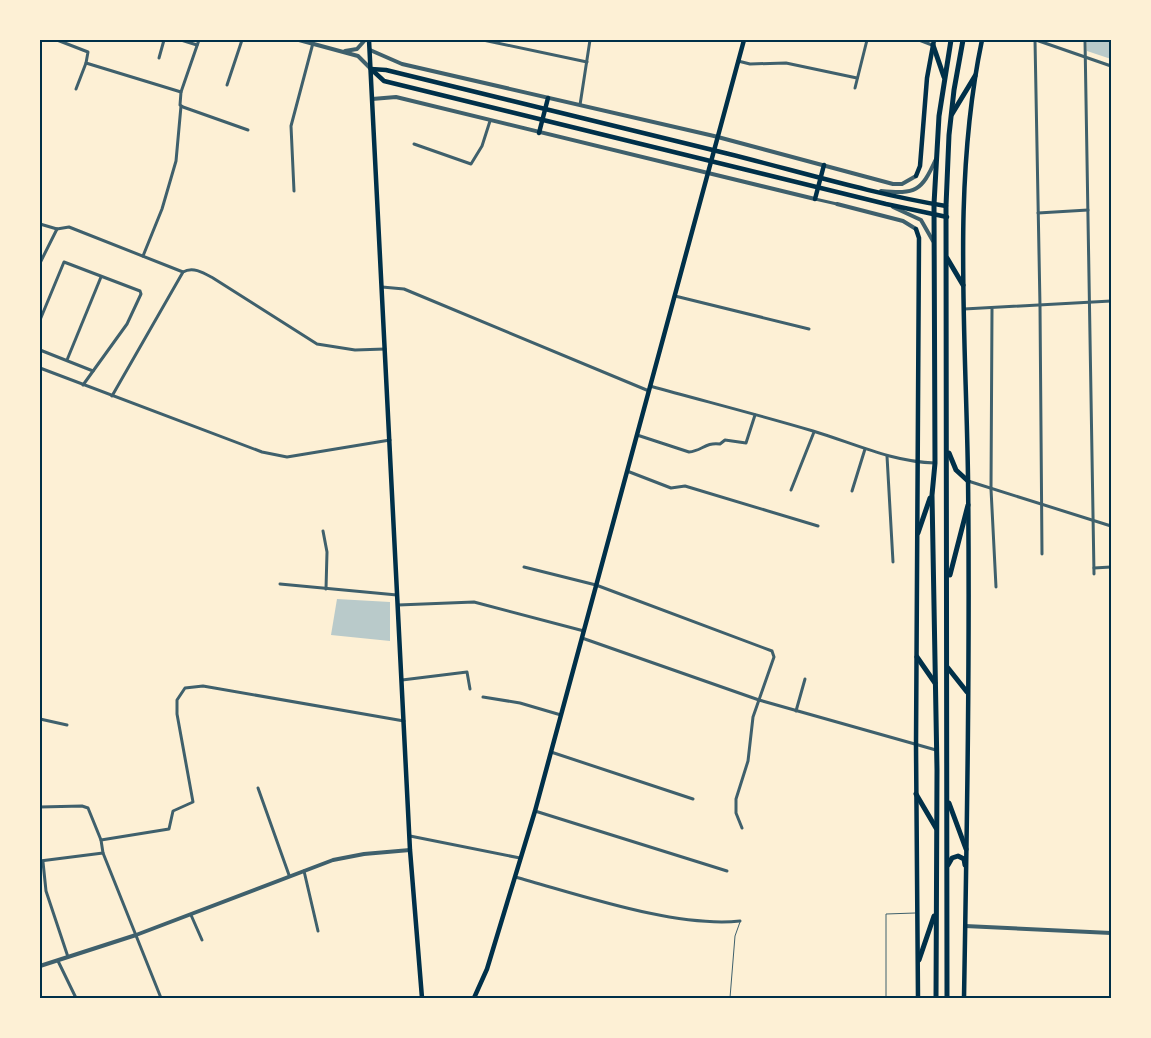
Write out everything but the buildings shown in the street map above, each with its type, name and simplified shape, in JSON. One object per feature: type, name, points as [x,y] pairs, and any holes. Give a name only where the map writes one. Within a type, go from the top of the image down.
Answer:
[{"type":"highway","points":[[936,998],[936,750],[932,495],[935,463],[934,204],[944,77],[951,40]]},
{"type":"highway","points":[[947,998],[948,584],[946,206],[951,116],[963,40]]},
{"type":"highway","points":[[934,43],[944,77]]},
{"type":"highway","points":[[951,116],[975,77]]},
{"type":"highway","points":[[947,257],[963,285]]},
{"type":"highway","points":[[947,450],[956,470],[968,481]]},
{"type":"highway","points":[[918,533],[932,495]]},
{"type":"highway","points":[[948,584],[968,505]]},
{"type":"highway","points":[[917,657],[935,683]]},
{"type":"highway","points":[[947,668],[966,692]]},
{"type":"highway","points":[[936,750],[947,750]]},
{"type":"highway","points":[[916,794],[936,828]]},
{"type":"highway","points":[[947,797],[966,849]]},
{"type":"highway","points":[[948,866],[955,856],[961,857],[966,865]]},
{"type":"highway","points":[[919,960],[936,910]]},
{"type":"main road","points":[[370,40],[410,850],[422,998]]},
{"type":"main road","points":[[474,998],[487,969],[535,811],[744,40]]},
{"type":"main road","points":[[964,998],[968,481],[963,285],[966,153],[975,77],[982,40]]},
{"type":"main road","points":[[916,176],[920,166],[927,78],[934,43]]},
{"type":"main road","points":[[371,69],[386,70],[821,176],[864,190],[946,206]]},
{"type":"main road","points":[[371,69],[384,82],[934,216],[946,217]]},
{"type":"main road","points":[[539,133],[548,98]]},
{"type":"main road","points":[[815,199],[824,165]]},
{"type":"main road","points":[[916,230],[919,238],[916,745],[919,913],[918,998]]},
{"type":"street","points":[[57,40],[88,52],[76,89]]},
{"type":"street","points":[[159,58],[164,40]]},
{"type":"street","points":[[181,40],[197,45]]},
{"type":"street","points":[[143,256],[162,209],[176,160],[181,92],[199,40]]},
{"type":"street","points":[[227,86],[242,40]]},
{"type":"street","points":[[299,40],[358,56],[371,69]]},
{"type":"street","points":[[342,51],[357,49],[365,40]]},
{"type":"street","points":[[484,40],[587,62]]},
{"type":"street","points":[[580,105],[590,40]]},
{"type":"street","points":[[854,88],[867,40]]},
{"type":"street","points":[[919,40],[934,43]]},
{"type":"street","points":[[1042,554],[1035,40],[1111,66]]},
{"type":"street","points":[[1085,40],[1091,302],[1094,574]]},
{"type":"street","points":[[294,191],[291,126],[313,44]]},
{"type":"street","points":[[370,50],[402,64],[717,137],[893,184],[902,184],[916,176]]},
{"type":"street","points":[[738,62],[794,64],[857,78]]},
{"type":"street","points":[[86,63],[181,92]]},
{"type":"street","points":[[372,99],[396,97],[837,204],[903,221],[916,230]]},
{"type":"street","points":[[181,106],[248,130]]},
{"type":"street","points":[[414,144],[471,164],[482,146],[490,120]]},
{"type":"street","points":[[864,190],[908,193],[916,190],[927,180],[937,156]]},
{"type":"street","points":[[886,204],[921,220],[930,232],[934,246]]},
{"type":"street","points":[[1038,213],[1088,210]]},
{"type":"street","points":[[40,224],[57,229],[69,227],[183,272]]},
{"type":"street","points":[[40,263],[57,229]]},
{"type":"street","points":[[40,320],[64,262],[140,292],[141,294],[127,324],[83,385]]},
{"type":"street","points":[[112,396],[183,272],[189,269],[213,278],[317,344],[354,350],[385,349]]},
{"type":"street","points":[[67,360],[101,277]]},
{"type":"street","points":[[382,287],[404,289],[649,389],[755,415],[887,456],[935,463]]},
{"type":"street","points":[[674,296],[809,329]]},
{"type":"street","points":[[964,309],[992,309],[1111,301]]},
{"type":"street","points":[[992,309],[991,489],[996,587]]},
{"type":"street","points":[[40,350],[93,371]]},
{"type":"street","points":[[40,368],[262,452],[287,456],[390,440]]},
{"type":"street","points":[[637,435],[689,452],[695,452],[707,444],[720,444],[725,440],[746,443],[755,415]]},
{"type":"street","points":[[791,490],[814,432]]},
{"type":"street","points":[[852,491],[865,449]]},
{"type":"street","points":[[887,456],[893,562]]},
{"type":"street","points":[[627,471],[671,488],[686,486],[818,526]]},
{"type":"street","points":[[968,481],[1111,526]]},
{"type":"street","points":[[323,532],[327,552],[326,589]]},
{"type":"street","points":[[524,567],[596,585],[772,651],[774,657],[753,717],[745,773],[736,799],[736,812],[742,828]]},
{"type":"street","points":[[1094,568],[1111,567]]},
{"type":"street","points":[[280,584],[398,594]]},
{"type":"street","points":[[398,605],[474,602],[584,631]]},
{"type":"street","points":[[582,638],[759,700],[936,750]]},
{"type":"street","points":[[402,680],[467,672],[470,689]]},
{"type":"street","points":[[796,711],[805,679]]},
{"type":"street","points":[[100,840],[169,829],[173,811],[193,802],[177,714],[177,700],[184,688],[203,686],[404,721]]},
{"type":"street","points":[[484,697],[520,703],[561,714]]},
{"type":"street","points":[[40,719],[67,725]]},
{"type":"street","points":[[551,752],[693,799]]},
{"type":"street","points":[[258,788],[289,875]]},
{"type":"street","points":[[40,807],[82,806],[88,808],[103,853],[161,998]]},
{"type":"street","points":[[535,811],[727,871]]},
{"type":"street","points":[[410,836],[520,858]]},
{"type":"street","points":[[40,966],[191,915],[304,869],[333,860],[364,854],[410,850]]},
{"type":"street","points":[[68,957],[46,891],[41,861],[103,853]]},
{"type":"street","points":[[304,869],[318,931]]},
{"type":"street","points":[[515,877],[618,905],[674,917],[714,921],[740,921]]},
{"type":"street","points":[[40,892],[46,891]]},
{"type":"street","points":[[191,915],[202,940]]},
{"type":"street","points":[[965,926],[1111,933]]},
{"type":"street","points":[[58,961],[76,998]]},
{"type":"lane","points":[[886,998],[886,914],[919,913]]},
{"type":"lane","points":[[730,998],[735,936],[740,921]]},
{"type":"shaded area","points":[[1087,40],[1111,40],[1111,59],[1087,51]]},
{"type":"shaded area","points":[[337,599],[390,602],[390,641],[331,635]]}]
